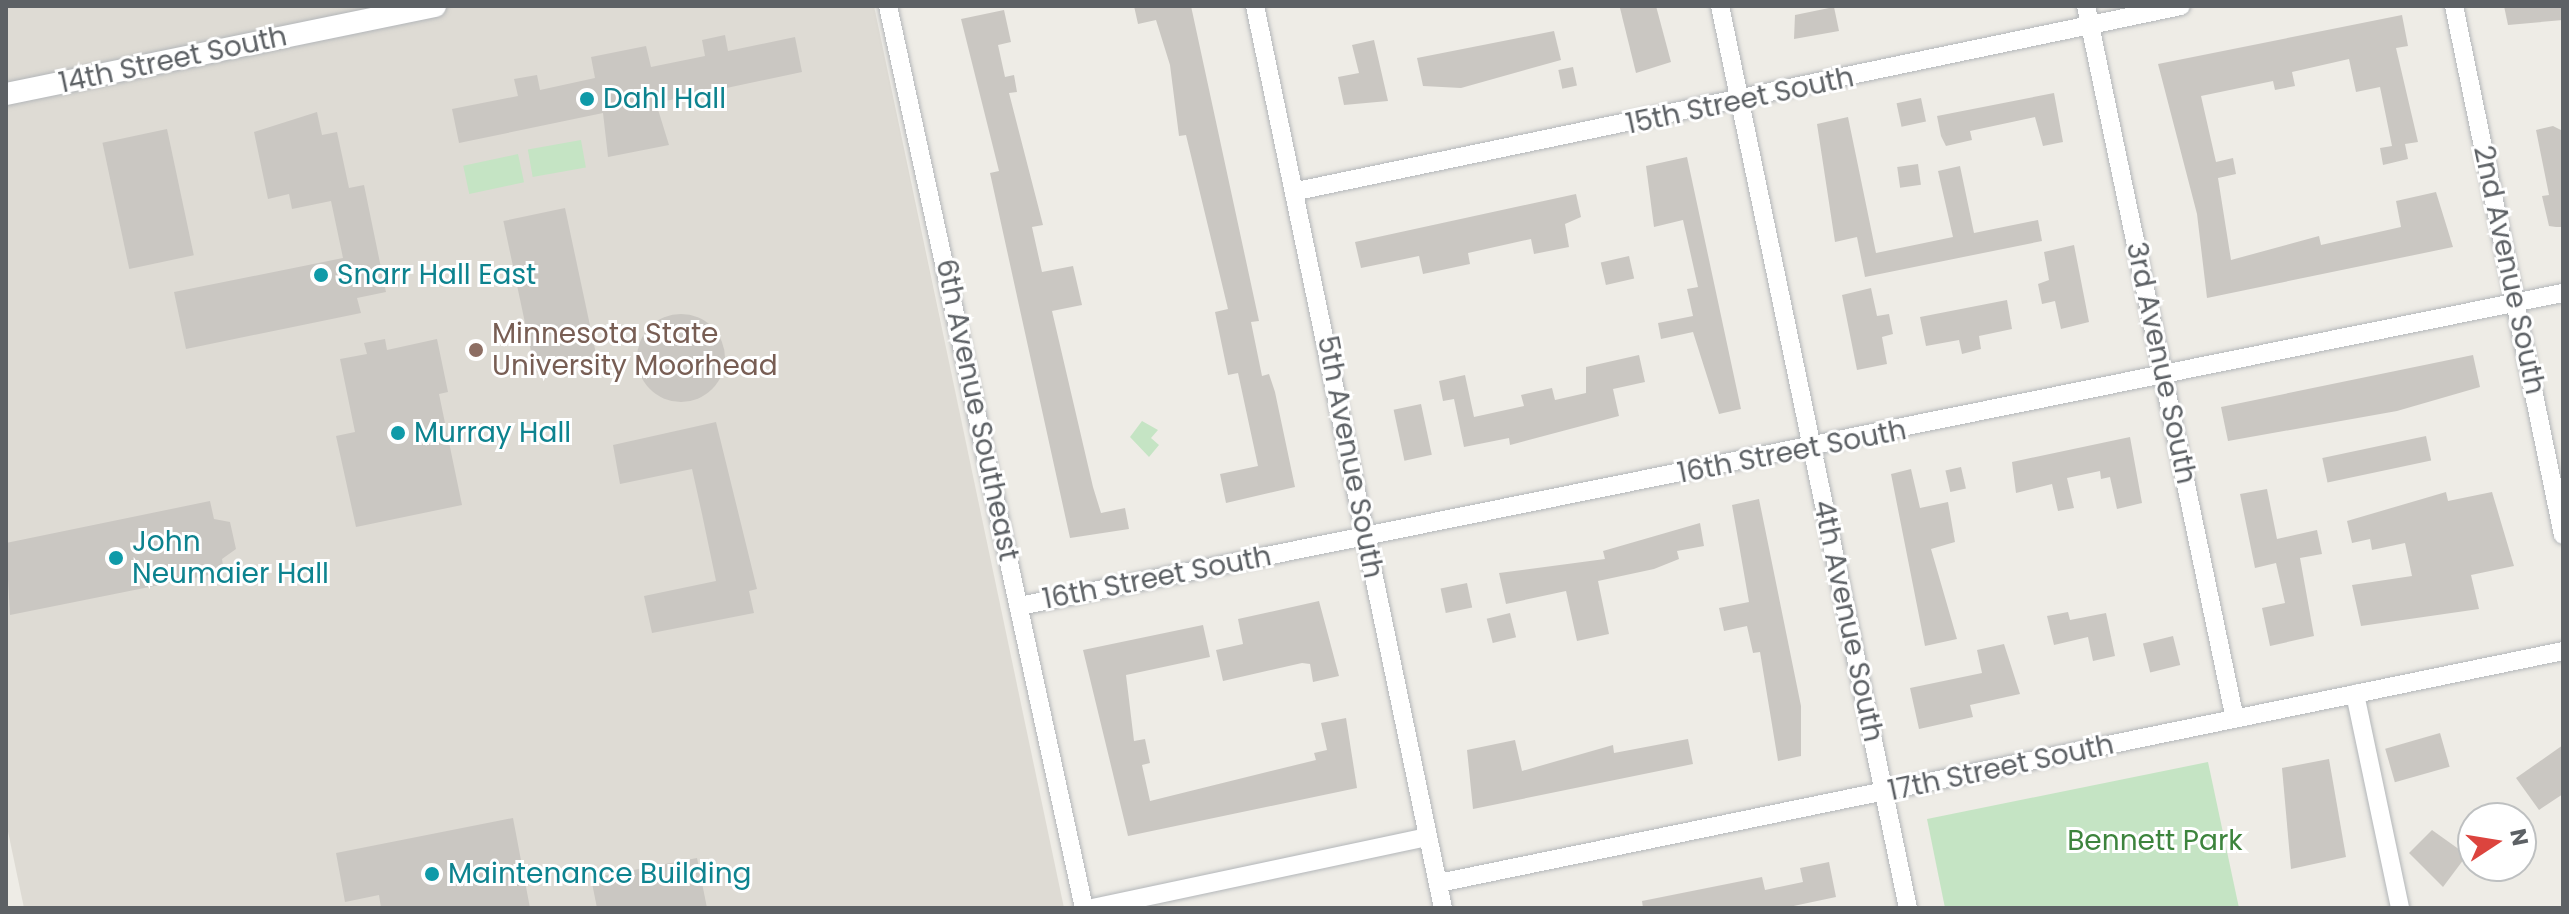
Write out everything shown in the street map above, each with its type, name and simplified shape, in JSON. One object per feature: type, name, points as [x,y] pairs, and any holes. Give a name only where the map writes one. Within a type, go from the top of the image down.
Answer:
[{"type":"street","name":"14th Street South","points":[[6,94],[435,6]]},
{"type":"street","name":"6th Avenue Southeast","points":[[888,6],[1084,908]]},
{"type":"street","name":"5th Avenue South","points":[[1255,6],[1297,191],[1443,908]]},
{"type":"street","name":"4th Avenue South","points":[[1720,6],[1908,908]]},
{"type":"street","name":"15th Street South","points":[[1297,191],[1740,103],[2088,15],[2181,6]]},
{"type":"street","name":"2nd Avenue South","points":[[2454,6],[2563,535]]},
{"type":"street","name":"3rd Avenue South","points":[[2088,15],[2235,719]]},
{"type":"street","name":"16th Street South","points":[[1020,606],[1812,448],[2563,293]]},
{"type":"street","name":"17th Street South","points":[[1439,883],[2563,651]]},
{"type":"street","points":[[2355,694],[2400,908]]},
{"type":"street","points":[[1093,908],[1427,837]]},
{"type":"shaded area","name":"Minnesota State University Moorhead","points":[[6,6],[874,6],[1064,908],[24,908],[6,822]]},
{"type":"green space","points":[[581,140],[586,168],[533,177],[528,149]]},
{"type":"green space","points":[[518,154],[524,182],[469,194],[463,166]]},
{"type":"green space","points":[[1142,421],[1158,430],[1151,438],[1159,445],[1149,457],[1130,437]]},
{"type":"green space","name":"Bennett Park","points":[[2208,762],[2239,908],[1945,908],[1927,819]]},
{"type":"building","points":[[1134,6],[1191,6],[1259,321],[1251,322],[1262,376],[1269,374],[1275,392],[1295,487],[1226,503],[1220,474],[1258,466],[1238,373],[1228,375],[1215,312],[1228,309],[1186,135],[1179,136],[1170,65],[1156,20],[1138,24]]},
{"type":"building","points":[[1656,6],[1671,62],[1636,73],[1620,8]]},
{"type":"building","points":[[2504,6],[2563,6],[2563,20],[2508,25]]},
{"type":"building","points":[[1834,7],[1839,31],[1794,39],[1795,15]]},
{"type":"building","points":[[1004,10],[1011,42],[998,45],[1005,77],[1014,75],[1017,92],[1009,93],[1043,225],[1032,227],[1042,272],[1073,266],[1082,305],[1052,311],[1093,487],[1101,513],[1125,508],[1129,529],[1070,538],[990,173],[999,171],[961,19]]},
{"type":"building","points":[[2402,15],[2408,46],[2396,48],[2418,142],[2405,144],[2408,159],[2383,165],[2380,148],[2392,146],[2380,87],[2356,92],[2349,59],[2292,72],[2295,86],[2275,90],[2273,81],[2201,96],[2216,162],[2233,158],[2236,174],[2218,178],[2231,260],[2319,236],[2321,245],[2401,227],[2396,201],[2436,192],[2453,247],[2207,298],[2197,214],[2158,64]]},
{"type":"building","points":[[1554,31],[1561,60],[1461,88],[1423,86],[1417,58]]},
{"type":"building","name":"Dahl Hall","points":[[725,35],[728,51],[795,37],[802,72],[656,103],[669,145],[608,157],[603,113],[459,143],[452,109],[518,96],[514,79],[537,75],[540,90],[595,78],[591,57],[646,46],[651,67],[705,56],[702,40]]},
{"type":"building","points":[[1374,40],[1388,101],[1344,105],[1338,77],[1359,73],[1352,45]]},
{"type":"building","points":[[1573,67],[1577,86],[1562,89],[1558,70]]},
{"type":"building","points":[[2054,93],[2063,142],[2043,146],[2035,117],[1970,131],[1972,140],[1946,146],[1941,136],[1937,116]]},
{"type":"building","points":[[1921,98],[1926,121],[1902,127],[1897,103]]},
{"type":"building","name":"Snarr Hall East","points":[[317,112],[322,135],[337,132],[349,188],[364,185],[386,292],[357,298],[361,313],[186,349],[174,292],[343,258],[331,201],[292,209],[289,194],[268,199],[254,132]]},
{"type":"building","points":[[1848,117],[1876,253],[1953,237],[1938,171],[1960,166],[1974,233],[2038,220],[2042,241],[1865,277],[1857,237],[1835,242],[1817,124]]},
{"type":"building","points":[[2553,126],[2563,131],[2563,227],[2549,226],[2542,196],[2549,195],[2536,130]]},
{"type":"building","points":[[167,129],[194,255],[129,269],[102,143]]},
{"type":"building","points":[[1687,157],[1741,409],[1719,414],[1693,332],[1661,339],[1658,323],[1693,316],[1687,289],[1698,287],[1683,220],[1654,227],[1646,166]]},
{"type":"building","points":[[1918,164],[1921,185],[1900,188],[1897,167]]},
{"type":"building","points":[[1576,194],[1581,217],[1565,224],[1569,247],[1534,254],[1531,239],[1468,253],[1470,264],[1423,274],[1419,256],[1361,268],[1355,242]]},
{"type":"building","points":[[565,208],[597,360],[536,373],[503,221]]},
{"type":"building","points":[[2074,245],[2089,322],[2061,329],[2055,301],[2042,304],[2038,284],[2049,280],[2044,252]]},
{"type":"building","points":[[1629,256],[1634,278],[1606,285],[1601,263]]},
{"type":"building","points":[[1871,288],[1877,316],[1889,314],[1893,334],[1882,337],[1887,364],[1857,370],[1842,295]]},
{"type":"building","points":[[2007,300],[2012,329],[1979,336],[1981,349],[1962,354],[1959,340],[1926,346],[1920,317]]},
{"type":"building","points":[[681,314],[706,321],[718,333],[725,358],[718,383],[706,395],[681,402],[656,395],[644,383],[637,358],[644,333],[656,321]]},
{"type":"building","name":"Murray Hall","points":[[385,339],[387,350],[437,339],[448,392],[439,394],[462,505],[356,527],[336,436],[355,432],[340,359],[367,354],[364,343]]},
{"type":"building","points":[[1639,355],[1645,382],[1613,389],[1619,416],[1510,445],[1509,438],[1464,447],[1454,399],[1443,401],[1439,381],[1465,375],[1474,417],[1524,406],[1521,395],[1552,388],[1555,400],[1586,393],[1586,367]]},
{"type":"building","points":[[2473,355],[2480,387],[2397,411],[2228,441],[2221,407]]},
{"type":"building","points":[[1421,404],[1432,455],[1404,461],[1394,410]]},
{"type":"building","points":[[716,422],[757,589],[749,591],[754,613],[652,633],[644,596],[716,581],[692,469],[620,484],[613,445]]},
{"type":"building","points":[[2426,436],[2431,460],[2328,482],[2322,458]]},
{"type":"building","points":[[2130,437],[2142,503],[2117,509],[2110,477],[2101,479],[2100,471],[2067,478],[2074,508],[2058,511],[2052,484],[2016,493],[2012,462]]},
{"type":"building","points":[[1961,467],[1966,488],[1950,492],[1945,471]]},
{"type":"building","points":[[1911,469],[1920,508],[1948,502],[1955,542],[1931,549],[1957,639],[1925,646],[1891,474]]},
{"type":"building","points":[[2267,489],[2277,539],[2317,530],[2322,554],[2300,558],[2314,636],[2270,646],[2262,608],[2285,603],[2276,563],[2255,568],[2240,494]]},
{"type":"building","points":[[2446,492],[2448,501],[2492,492],[2514,566],[2471,575],[2479,609],[2361,626],[2352,585],[2412,576],[2405,543],[2372,550],[2370,539],[2352,543],[2347,521]]},
{"type":"building","points":[[1759,499],[1801,706],[1801,756],[1778,761],[1760,652],[1753,653],[1747,626],[1724,631],[1719,608],[1749,602],[1732,505]]},
{"type":"building","name":"John Neumaier Hall","points":[[210,501],[214,519],[230,522],[236,549],[222,559],[224,572],[10,615],[6,543]]},
{"type":"building","points":[[1700,523],[1704,546],[1677,551],[1679,559],[1654,569],[1598,581],[1609,634],[1577,641],[1566,591],[1506,604],[1499,573],[1605,559],[1603,551]]},
{"type":"building","points":[[1467,583],[1472,607],[1446,613],[1441,589]]},
{"type":"building","points":[[1319,601],[1339,676],[1313,682],[1310,664],[1302,663],[1223,681],[1216,650],[1243,644],[1238,619]]},
{"type":"building","points":[[2068,612],[2070,620],[2106,613],[2115,656],[2093,661],[2088,637],[2054,645],[2047,616]]},
{"type":"building","points":[[1510,613],[1516,637],[1493,643],[1487,619]]},
{"type":"building","points":[[1203,625],[1210,657],[1126,675],[1134,741],[1145,739],[1150,763],[1142,765],[1150,801],[1316,760],[1314,753],[1327,750],[1321,723],[1346,718],[1357,788],[1128,836],[1083,650]]},
{"type":"building","points":[[2173,636],[2180,665],[2150,673],[2143,643]]},
{"type":"building","points":[[2004,644],[2020,694],[1970,705],[1973,717],[1919,729],[1910,688],[1982,673],[1977,650]]},
{"type":"building","points":[[2440,733],[2450,767],[2395,782],[2385,749]]},
{"type":"building","points":[[1688,739],[1693,764],[1473,809],[1467,750],[1515,740],[1522,771],[1613,745],[1614,753]]},
{"type":"building","points":[[2563,745],[2563,794],[2539,810],[2537,802],[2533,802],[2516,778]]},
{"type":"building","points":[[2329,759],[2346,857],[2291,869],[2282,768]]},
{"type":"building","name":"Maintenance Building","points":[[513,818],[530,908],[381,908],[379,895],[345,902],[336,853]]},
{"type":"building","points":[[2432,830],[2457,848],[2457,868],[2443,887],[2409,853]]},
{"type":"building","points":[[697,858],[707,908],[597,908],[591,878]]},
{"type":"building","points":[[1829,862],[1836,897],[1784,908],[1643,908],[1642,901],[1762,877],[1765,890],[1803,882],[1800,868]]},
{"type":"place","name":"Dahl Hall","points":[[587,99]]},
{"type":"place","name":"Snarr Hall East","points":[[321,275]]},
{"type":"place","name":"Minnesota State University Moorhead","points":[[476,350]]},
{"type":"place","name":"Murray Hall","points":[[398,433]]},
{"type":"place","name":"John Neumaier Hall","points":[[116,558]]},
{"type":"place","name":"Maintenance Building","points":[[432,874]]}]
